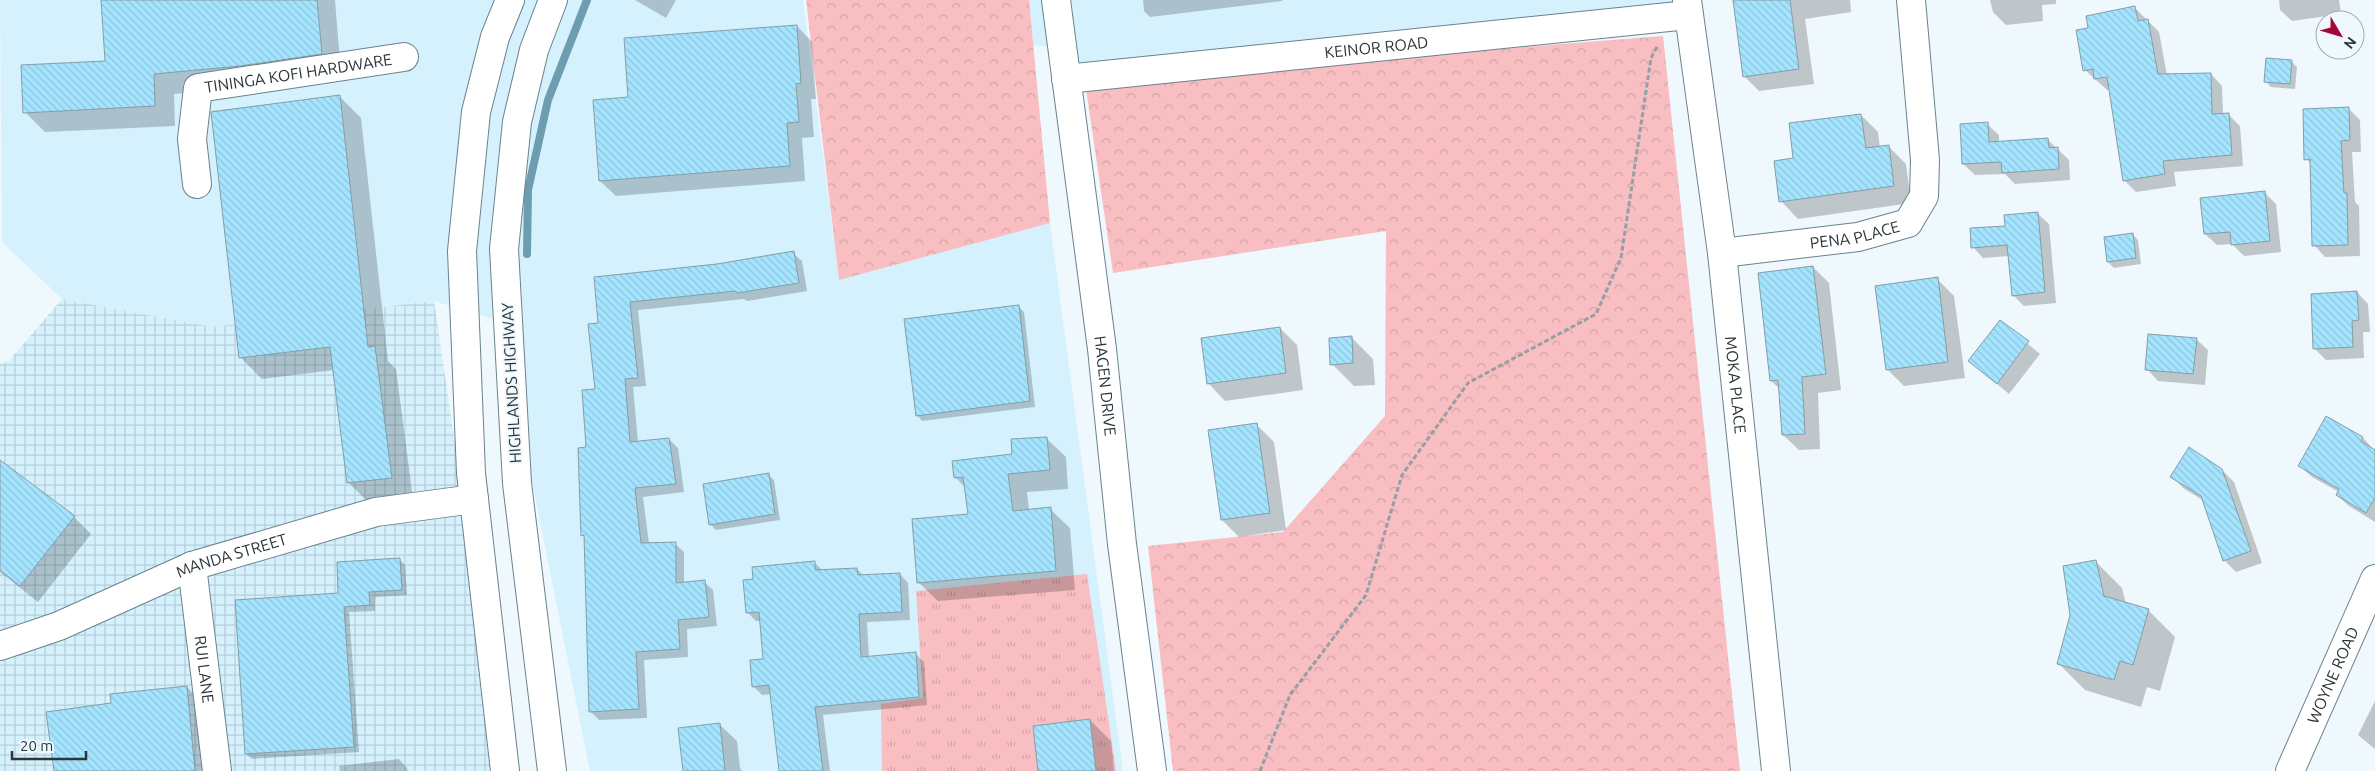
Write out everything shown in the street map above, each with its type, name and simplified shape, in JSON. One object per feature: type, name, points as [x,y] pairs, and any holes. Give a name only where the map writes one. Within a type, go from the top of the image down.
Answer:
[{"type":"street","points":[[505,771],[470,473],[462,251],[476,112],[495,37],[510,0]]},
{"type":"street","name":"HIGHLANDS HIGHWAY","points":[[552,771],[517,483],[504,249],[517,122],[534,50],[553,0]]},
{"type":"street","name":"HAGEN DRIVE","points":[[1056,0],[1102,349],[1122,544],[1152,771]]},
{"type":"street","name":"PENA PLACE","points":[[1722,253],[1858,237],[1908,223],[1924,196],[1925,160],[1911,0]]},
{"type":"street","name":"KEINOR ROAD","points":[[1066,79],[1688,8]]},
{"type":"street","name":"MOKA PLACE","points":[[1688,8],[1722,253],[1776,771]]},
{"type":"street","name":"TININGA KOFI HARDWARE","points":[[197,184],[192,139],[198,88],[404,57]]},
{"type":"street","name":"MANDA STREET","points":[[0,646],[59,626],[192,566],[376,512],[474,499]]},
{"type":"street","name":"RUI LANE","points":[[192,566],[217,771]]},
{"type":"street","name":"WOYNE ROAD","points":[[2290,771],[2375,579]]},
{"type":"path","points":[[1260,771],[1290,695],[1366,594],[1402,475],[1468,383],[1596,314],[1621,258],[1651,58],[1659,43]]},
{"type":"shaded area","points":[[0,0],[803,0],[839,280],[1050,223],[1123,771],[590,771],[500,321],[434,301],[212,327],[62,299],[2,242]]},
{"type":"shaded area","points":[[1029,0],[1687,0],[1688,15],[1066,79],[1064,49],[1033,45]]},
{"type":"shaded area","points":[[62,299],[212,327],[434,301],[503,771],[0,771],[0,363],[8,362]]},
{"type":"green space","points":[[806,0],[1029,0],[1050,223],[839,280]]},
{"type":"green space","points":[[1663,36],[1740,771],[1173,771],[1148,546],[1283,532],[1385,416],[1386,231],[1113,273],[1085,82]]},
{"type":"green space","points":[[1087,574],[1116,771],[882,771],[881,704],[923,698],[916,591]]},
{"type":"building","points":[[101,0],[317,0],[322,54],[240,66],[154,74],[155,106],[23,113],[21,65],[105,61]]},
{"type":"building","points":[[1733,0],[1790,0],[1799,69],[1743,77]]},
{"type":"building","points":[[2135,6],[2138,21],[2148,19],[2158,74],[2211,73],[2212,114],[2229,113],[2232,155],[2163,161],[2165,174],[2123,181],[2107,77],[2094,79],[2093,69],[2083,71],[2076,30],[2088,28],[2086,16]]},
{"type":"building","points":[[797,25],[801,83],[796,84],[799,122],[787,123],[790,166],[599,181],[593,100],[628,97],[624,38]]},
{"type":"building","points":[[2266,58],[2292,60],[2290,84],[2264,82]]},
{"type":"building","points":[[340,95],[368,347],[375,346],[392,478],[347,483],[330,347],[239,358],[211,112]]},
{"type":"building","points":[[2349,107],[2350,140],[2341,141],[2344,193],[2347,193],[2348,245],[2312,246],[2310,159],[2304,160],[2303,109]]},
{"type":"building","points":[[1861,114],[1866,148],[1889,145],[1894,186],[1779,202],[1774,161],[1793,158],[1789,123]]},
{"type":"building","points":[[1988,122],[1989,142],[2048,138],[2049,148],[2058,147],[2059,169],[2002,173],[2001,162],[1962,164],[1960,124]]},
{"type":"building","points":[[2265,191],[2270,241],[2231,245],[2230,232],[2204,234],[2200,198]]},
{"type":"building","points":[[2038,212],[2045,292],[2012,296],[2007,245],[1971,248],[1970,228],[2005,226],[2004,215]]},
{"type":"building","points":[[2133,233],[2136,258],[2107,262],[2104,237]]},
{"type":"building","points":[[794,251],[799,283],[737,293],[736,291],[630,302],[638,378],[625,379],[630,442],[669,438],[676,484],[635,488],[641,543],[676,542],[676,583],[705,580],[709,617],[678,620],[680,649],[636,652],[639,709],[589,712],[584,535],[581,536],[578,448],[586,447],[582,390],[595,389],[588,324],[598,323],[594,277],[717,264]]},
{"type":"building","points":[[1813,266],[1826,374],[1802,377],[1805,434],[1782,435],[1778,380],[1770,381],[1758,273]]},
{"type":"building","points":[[1938,277],[1948,362],[1886,370],[1875,286]]},
{"type":"building","points":[[2357,291],[2359,320],[2352,321],[2353,347],[2313,349],[2311,294]]},
{"type":"building","points":[[1019,305],[1030,401],[916,416],[904,319]]},
{"type":"building","points":[[2000,320],[2029,341],[1997,384],[1968,361]]},
{"type":"building","points":[[1280,327],[1286,373],[1207,384],[1201,338]]},
{"type":"building","points":[[2148,334],[2197,338],[2193,374],[2145,370]]},
{"type":"building","points":[[1352,336],[1353,363],[1330,365],[1329,338]]},
{"type":"building","points":[[2326,416],[2363,437],[2361,441],[2375,450],[2375,498],[2366,513],[2336,495],[2339,489],[2298,466]]},
{"type":"building","points":[[1257,423],[1270,513],[1221,520],[1208,430]]},
{"type":"building","points":[[1047,437],[1050,470],[1008,474],[1013,511],[1051,507],[1056,571],[917,583],[912,519],[968,514],[963,477],[954,478],[952,461],[1012,454],[1011,439]]},
{"type":"building","points":[[2189,447],[2222,469],[2251,551],[2223,561],[2201,496],[2170,477]]},
{"type":"building","points":[[0,460],[75,516],[20,586],[0,570]]},
{"type":"building","points":[[769,473],[775,514],[709,525],[703,484]]},
{"type":"building","points":[[400,558],[402,590],[369,592],[370,605],[344,607],[354,747],[245,754],[235,600],[338,593],[337,562]]},
{"type":"building","points":[[2096,560],[2104,596],[2149,609],[2133,665],[2120,661],[2114,680],[2057,664],[2070,615],[2063,566]]},
{"type":"building","points":[[815,561],[815,570],[857,568],[858,575],[900,573],[902,612],[859,614],[861,657],[916,652],[919,697],[815,707],[823,771],[779,771],[769,685],[752,687],[750,660],[763,659],[759,612],[746,613],[743,580],[753,579],[752,567]]},
{"type":"building","points":[[187,686],[195,771],[54,771],[46,712],[111,703],[110,694]]},
{"type":"building","points":[[1090,719],[1096,771],[1038,771],[1033,726]]},
{"type":"building","points":[[720,723],[725,771],[683,771],[678,728]]},
{"type":"waterway","points":[[527,254],[528,190],[548,100],[587,0]]}]
